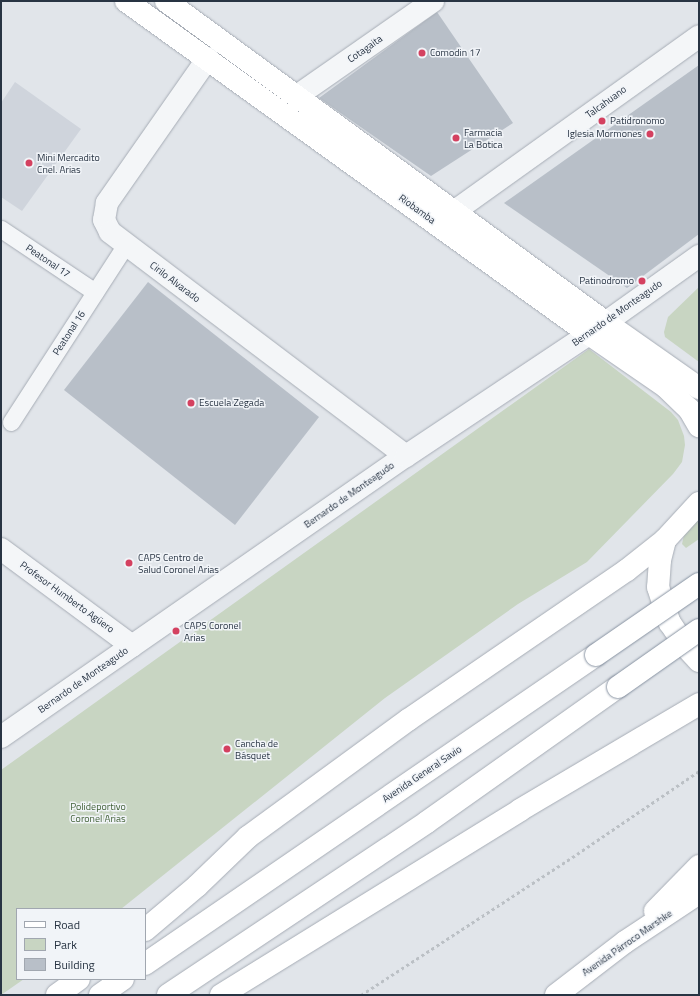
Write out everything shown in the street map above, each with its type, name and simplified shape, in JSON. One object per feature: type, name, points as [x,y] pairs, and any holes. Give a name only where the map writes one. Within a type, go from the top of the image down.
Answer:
[{"type":"main road","name":"Riobamba","points":[[126,1],[597,328],[699,388]]},
{"type":"main road","name":"Riobamba","points":[[166,1],[455,211],[666,387],[689,409],[699,426]]},
{"type":"main road","points":[[699,486],[668,536],[660,560],[658,587],[670,623],[690,652],[699,661]]},
{"type":"main road","points":[[146,929],[197,886],[248,837],[408,720],[627,570],[668,536],[699,503]]},
{"type":"main road","name":"Avenida General Savio","points":[[146,963],[699,583]]},
{"type":"main road","points":[[168,995],[427,822],[699,630]]},
{"type":"main road","points":[[222,995],[520,810],[699,704]]},
{"type":"main road","points":[[625,942],[699,866]]},
{"type":"main road","name":"Avenida Párroco Marshke","points":[[556,995],[625,942],[699,893]]},
{"type":"main road","points":[[57,995],[78,980]]},
{"type":"main road","points":[[100,995],[122,980]]},
{"type":"street","name":"Cotagaita","points":[[297,96],[434,1]]},
{"type":"street","name":"Talcahuano","points":[[455,211],[699,36]]},
{"type":"street","name":"Cirilo Alvarado","points":[[208,58],[107,203],[104,220],[110,232],[406,456]]},
{"type":"street","name":"Peatonal 17","points":[[1,229],[95,292]]},
{"type":"street","name":"Peatonal 16","points":[[11,422],[126,244]]},
{"type":"street","name":"Bernardo de Monteagudo","points":[[1,737],[406,456],[597,328],[699,256]]},
{"type":"street","name":"Profesor Humberto Agüero","points":[[1,549],[127,650]]},
{"type":"street","name":"Profesor Humberto Agüero","points":[[1,566],[127,650]]},
{"type":"path","points":[[361,995],[571,858],[699,771]]},
{"type":"shaded area","name":"Mini Mercadito Cnel. Arias","points":[[15,82],[81,129],[22,211],[1,197],[1,103]]},
{"type":"green space","points":[[699,287],[699,362],[665,337],[664,332],[668,317]]},
{"type":"green space","name":"Polideportivo Coronel Arias","points":[[589,349],[671,412],[678,420],[684,436],[685,445],[682,462],[673,474],[587,562],[518,604],[385,698],[122,908],[16,908],[16,980],[23,980],[1,995],[1,770]]},
{"type":"green space","points":[[699,518],[699,539],[686,548],[682,544],[684,535]]},
{"type":"building","name":"Comodin 17","points":[[437,12],[513,123],[431,176],[319,98]]},
{"type":"building","name":"Iglesia Mormones","points":[[699,65],[699,234],[627,288],[504,203]]},
{"type":"building","name":"Escuela Zegada","points":[[148,282],[319,417],[235,525],[64,390]]},
{"type":"place","name":"Comodin 17","points":[[422,53]]},
{"type":"place","name":"Patidronomo","points":[[602,121]]},
{"type":"place","name":"Iglesia Mormones","points":[[650,134]]},
{"type":"place","name":"Farmacia La Botica","points":[[456,138]]},
{"type":"place","name":"Mini Mercadito Cnel. Arias","points":[[29,163]]},
{"type":"place","name":"Patinodromo","points":[[642,281]]},
{"type":"place","name":"Escuela Zegada","points":[[191,403]]},
{"type":"place","name":"CAPS Centro de Salud Coronel Arias","points":[[129,563]]},
{"type":"place","name":"CAPS Coronel Arias","points":[[176,631]]},
{"type":"place","name":"Cancha de Básquet","points":[[227,749]]}]
